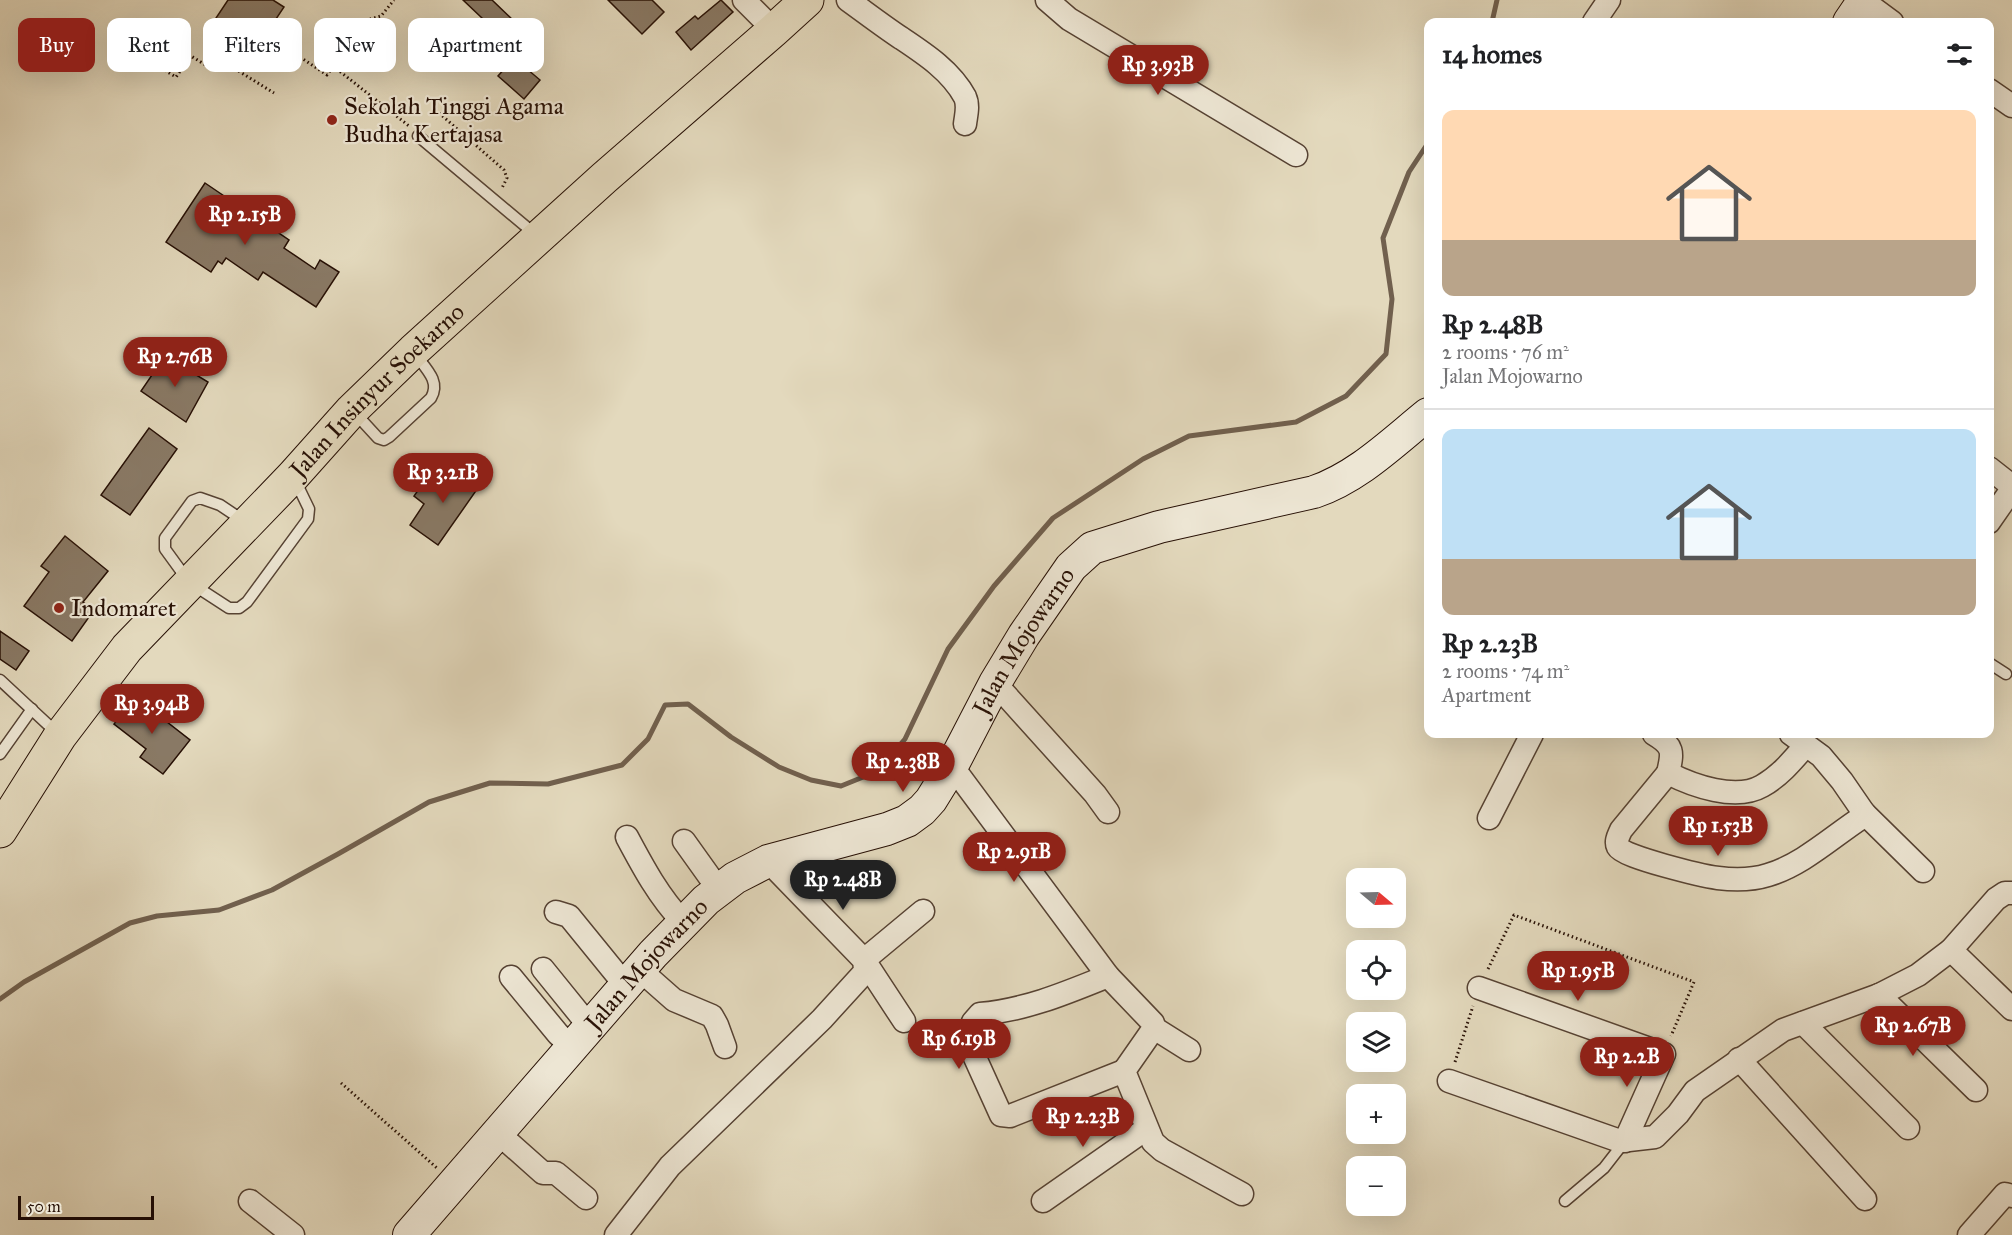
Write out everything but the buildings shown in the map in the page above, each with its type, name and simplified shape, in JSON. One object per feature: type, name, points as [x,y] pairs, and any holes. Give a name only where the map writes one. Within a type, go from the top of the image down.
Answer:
[{"type":"main road","name":"Jalan Insinyur Soekarno","points":[[0,831],[60,736],[127,648],[352,410],[538,237],[807,0]]},
{"type":"street","points":[[744,0],[774,30]]},
{"type":"street","points":[[848,0],[922,51],[941,67],[966,98],[968,109],[965,124]]},
{"type":"street","points":[[1047,0],[1068,19],[1296,155]]},
{"type":"street","points":[[1597,18],[1609,0]]},
{"type":"street","points":[[1860,6],[1884,18]]},
{"type":"street","points":[[1994,93],[2012,106]]},
{"type":"street","name":"Jalan Mojowarno","points":[[416,1232],[455,1183],[633,978],[683,922],[719,890],[735,878],[768,861],[886,829],[907,821],[931,800],[952,766],[995,683],[1048,599],[1071,567],[1092,548],[1159,527],[1334,486],[1365,465],[1424,417]]},
{"type":"street","points":[[1994,472],[2012,488],[1994,515]]},
{"type":"street","points":[[995,683],[1095,794],[1108,812]]},
{"type":"street","points":[[1489,818],[1530,738]]},
{"type":"street","points":[[1661,738],[1673,755],[1668,773],[1621,830],[1616,841],[1621,851],[1632,856],[1716,878],[1744,879],[1768,875],[1797,862],[1861,818],[1864,813]]},
{"type":"street","points":[[1668,773],[1701,788],[1745,791],[1760,788],[1779,774],[1799,739],[1829,765],[1864,813],[1923,871]]},
{"type":"street","points":[[952,766],[1108,976],[1153,1023],[1154,1028],[1189,1050]]},
{"type":"street","points":[[627,837],[645,871],[668,906],[683,922]]},
{"type":"street","points":[[684,841],[719,890]]},
{"type":"street","points":[[768,861],[864,960],[904,1021]]},
{"type":"street","points":[[1449,1081],[1625,1141],[1655,1137],[1678,1114],[1695,1091],[1739,1059],[1783,1030],[1879,995],[1918,975],[1951,950],[1996,899],[2005,893],[2012,893]]},
{"type":"street","points":[[864,960],[923,911]]},
{"type":"street","points":[[556,912],[569,916],[633,978],[674,1000],[712,1016],[725,1047]]},
{"type":"street","points":[[1951,950],[2012,1008]]},
{"type":"street","points":[[616,1235],[670,1166],[822,1019],[863,974],[864,960]]},
{"type":"street","points":[[543,969],[581,1038]]},
{"type":"street","points":[[1108,976],[1044,1002],[980,1014],[973,1022],[967,1040],[1001,1115],[1006,1117],[1124,1071],[1154,1028]]},
{"type":"street","points":[[511,977],[558,1034],[581,1038]]},
{"type":"street","points":[[1479,988],[1664,1054],[1625,1141]]},
{"type":"street","points":[[1879,995],[1976,1090]]},
{"type":"street","points":[[1803,1023],[1908,1128]]},
{"type":"street","points":[[1739,1059],[1865,1199]]},
{"type":"street","points":[[1124,1071],[1153,1142],[1161,1150],[1242,1194]]},
{"type":"street","points":[[1043,1201],[1146,1129]]},
{"type":"street","points":[[498,1133],[543,1173],[556,1173],[586,1198]]},
{"type":"street","points":[[1969,1235],[2005,1194],[2012,1196]]},
{"type":"street","points":[[250,1200],[293,1235]]},
{"type":"lane","points":[[418,136],[538,237]]},
{"type":"lane","points":[[352,410],[378,438],[384,440],[431,398],[436,391],[435,382],[413,351]]},
{"type":"lane","points":[[246,523],[220,505],[200,498],[192,501],[165,538],[165,549],[189,582],[229,608],[238,608],[247,602],[308,519],[309,508],[292,476]]},
{"type":"lane","points":[[1994,666],[2006,674]]},
{"type":"lane","points":[[0,680],[60,736]]},
{"type":"lane","points":[[0,754],[32,709]]},
{"type":"lane","points":[[1565,1201],[1604,1168],[1625,1141]]},
{"type":"path","points":[[374,18],[381,16],[394,0]]},
{"type":"path","points":[[191,56],[212,69],[224,62],[274,93]]},
{"type":"path","points":[[168,72],[176,77],[180,72]]},
{"type":"path","points":[[341,72],[411,127],[418,136]]},
{"type":"path","points":[[439,113],[504,170],[507,178],[504,186],[493,199]]},
{"type":"path","points":[[1449,1081],[1479,988],[1514,915],[1694,982],[1664,1054]]},
{"type":"path","points":[[340,1083],[455,1183]]},
{"type":"waterway","points":[[1493,18],[1497,0]]},
{"type":"waterway","points":[[0,999],[24,982],[130,923],[157,916],[219,910],[272,890],[429,802],[490,783],[548,784],[622,765],[648,739],[665,705],[688,704],[731,737],[779,767],[811,780],[841,786],[878,771],[905,739],[948,649],[994,586],[1053,518],[1143,459],[1189,436],[1296,422],[1346,396],[1386,354],[1392,299],[1383,238],[1409,172],[1424,149]]},
{"type":"place","name":"Sekolah Tinggi Agama Budha Kertajasa","points":[[332,120]]},
{"type":"place","name":"Indomaret","points":[[59,608]]}]
